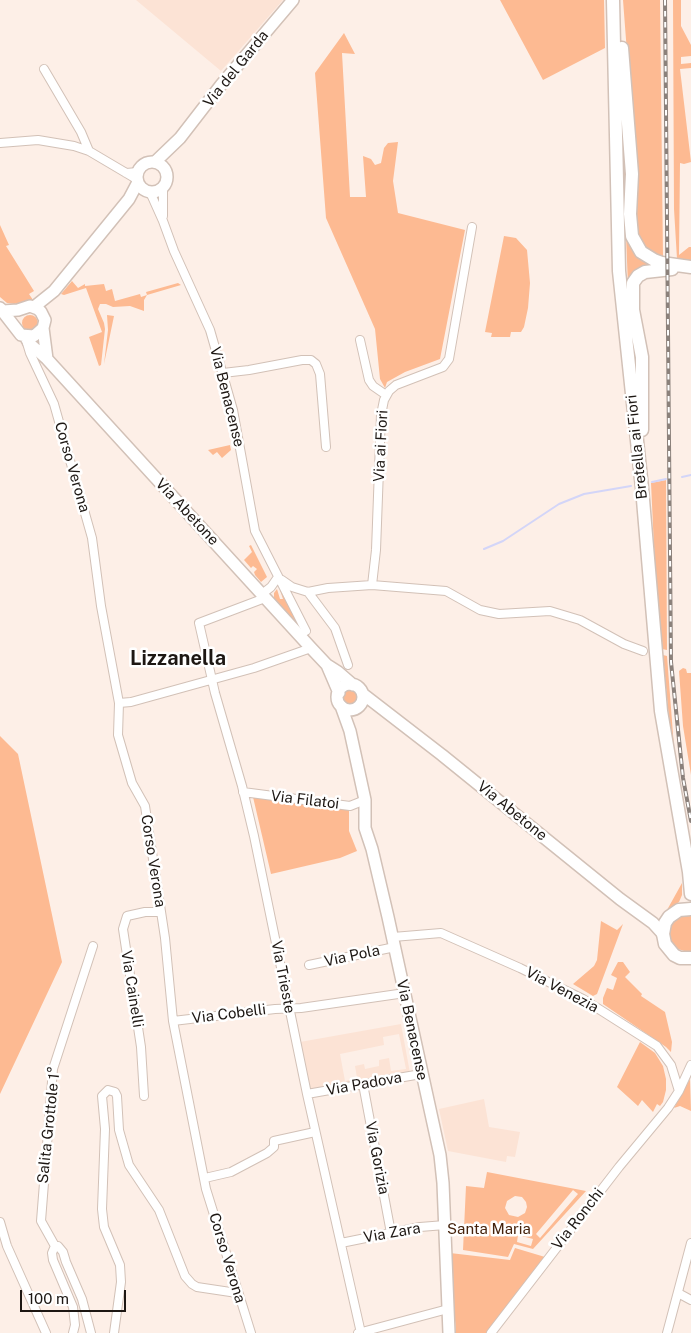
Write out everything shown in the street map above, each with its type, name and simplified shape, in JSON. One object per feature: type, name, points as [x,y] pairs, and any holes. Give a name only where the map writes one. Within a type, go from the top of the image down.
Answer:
[{"type":"main road","name":"Via del Garda","points":[[155,162],[180,138],[221,85],[293,0]]},
{"type":"main road","name":"Bretella ai Fiori","points":[[613,0],[619,271],[642,488],[661,711],[689,872],[690,893],[683,910],[665,923],[663,934]]},
{"type":"main road","points":[[618,0],[632,174],[630,214],[632,236],[641,252],[654,260],[691,268]]},
{"type":"main road","name":"Via del Garda","points":[[166,171],[180,138]]},
{"type":"main road","points":[[2,310],[18,310],[26,306],[34,306],[54,290],[130,199],[139,182],[144,164],[155,162],[160,164],[166,171],[167,179],[163,187],[157,191],[139,182]]},
{"type":"main road","points":[[642,488],[642,357],[633,310],[633,283],[638,276],[645,272],[691,268]]},
{"type":"main road","points":[[2,310],[18,332],[25,336],[34,336],[44,322],[54,290]]},
{"type":"main road","points":[[34,306],[41,312],[44,322],[48,359]]},
{"type":"main road","points":[[14,324],[18,310]]},
{"type":"main road","name":"Via Abetone","points":[[25,336],[29,343],[48,359],[327,665]]},
{"type":"main road","points":[[327,665],[359,688],[362,694],[362,702],[356,708]]},
{"type":"main road","points":[[327,665],[339,693]]},
{"type":"main road","points":[[353,685],[343,687],[339,693],[338,700],[342,706],[348,710],[371,708],[385,711]]},
{"type":"main road","name":"Via Abetone","points":[[362,694],[530,826],[620,900],[653,923],[663,934]]},
{"type":"main road","name":"Via Benacense","points":[[342,706],[350,731],[365,800],[365,828],[372,849],[394,942],[440,1155],[449,1333]]},
{"type":"main road","name":"Via Benacense","points":[[350,731],[356,708]]},
{"type":"main road","points":[[639,912],[659,917],[683,910]]},
{"type":"main road","points":[[663,934],[665,944],[674,955],[680,958],[691,958]]},
{"type":"street","points":[[44,69],[81,132],[89,151]]},
{"type":"street","points":[[0,143],[38,140],[74,146],[89,151],[139,182],[163,221]]},
{"type":"street","points":[[163,187],[163,221]]},
{"type":"street","name":"Via Benacense","points":[[163,221],[168,237],[210,330],[223,373],[239,441],[255,531],[306,631]]},
{"type":"street","name":"Via ai Fiori","points":[[372,585],[376,550],[381,415],[386,395],[396,385],[443,367],[449,359],[472,227]]},
{"type":"street","name":"Corso Verona","points":[[25,336],[30,353],[54,404],[92,538],[101,606],[112,649],[119,703],[118,735],[132,783],[145,806],[161,912],[174,1021],[206,1189],[251,1333]]},
{"type":"street","points":[[360,340],[369,380],[386,395]]},
{"type":"street","points":[[223,373],[311,360],[316,364],[320,374],[326,447]]},
{"type":"street","points":[[264,596],[278,577],[292,587],[308,592],[328,588],[372,585],[446,591],[489,613],[550,610],[580,620],[624,644],[643,651]]},
{"type":"street","points":[[308,592],[330,618],[348,665]]},
{"type":"street","name":"Via Trieste","points":[[264,596],[199,623],[243,792],[360,1333]]},
{"type":"street","points":[[119,703],[131,702],[275,662],[311,648]]},
{"type":"street","name":"Via Filatoi","points":[[243,792],[350,806],[365,800]]},
{"type":"street","name":"Via Cainelli","points":[[144,1096],[141,1047],[124,929],[127,916],[145,912],[161,912]]},
{"type":"street","name":"Via Venezia","points":[[394,942],[441,933],[520,968],[583,999],[657,1046],[671,1065],[679,1091]]},
{"type":"street","name":"Via Pola","points":[[309,965],[394,942]]},
{"type":"street","name":"Salita Grottole 1°","points":[[54,1246],[41,1221],[53,1068],[93,946]]},
{"type":"street","name":"Via Cobelli","points":[[174,1021],[404,993]]},
{"type":"street","points":[[679,1091],[691,1066]]},
{"type":"street","name":"Via Padova","points":[[307,1094],[421,1074]]},
{"type":"street","name":"Via Gorizia","points":[[363,1084],[391,1233]]},
{"type":"street","points":[[114,1333],[121,1282],[120,1265],[104,1227],[102,1209],[105,1130],[102,1096],[108,1090],[115,1092],[117,1096],[119,1130],[129,1165],[159,1210],[185,1276],[197,1287],[237,1293]]},
{"type":"street","name":"Via Ronchi","points":[[491,1333],[613,1175],[668,1108],[679,1091]]},
{"type":"street","points":[[205,1178],[231,1172],[267,1153],[274,1148],[274,1141],[315,1132]]},
{"type":"street","points":[[0,1222],[7,1246],[46,1333]]},
{"type":"street","name":"Via Zara","points":[[341,1243],[391,1233],[444,1226]]},
{"type":"street","points":[[667,1333],[691,1242]]},
{"type":"street","points":[[73,1333],[76,1325],[73,1306],[53,1260],[54,1246],[58,1246],[63,1252],[68,1269],[82,1299],[92,1333]]},
{"type":"street","points":[[678,1294],[691,1300]]},
{"type":"street","points":[[360,1333],[448,1309]]},
{"type":"shaded area","points":[[136,0],[283,0],[221,71]]},
{"type":"shaded area","points":[[401,1024],[410,1073],[311,1091],[300,1042]],"holes":[[[399,1034],[406,1069],[391,1071],[389,1058],[379,1060],[379,1066],[365,1069],[364,1064],[355,1066],[357,1078],[345,1081],[340,1054],[384,1045],[383,1037]]]},
{"type":"shaded area","points":[[484,1099],[489,1127],[520,1132],[515,1157],[507,1156],[506,1162],[448,1151],[439,1109]]},
{"type":"green space","points":[[500,0],[604,0],[605,48],[543,80]]},
{"type":"green space","points":[[623,0],[660,0],[663,258],[654,255],[640,244],[634,231],[636,171]]},
{"type":"green space","points":[[673,0],[681,0],[681,26],[691,45],[691,56],[681,57],[681,64],[691,63],[691,68],[680,69],[691,162],[680,163],[679,255],[691,247],[691,261],[677,259],[674,209]]},
{"type":"green space","points":[[344,33],[355,54],[342,53],[350,197],[366,197],[363,156],[371,159],[375,165],[381,163],[384,148],[388,143],[398,142],[393,181],[398,213],[465,230],[440,359],[405,372],[387,382],[385,388],[380,379],[375,329],[326,218],[315,73]]},
{"type":"green space","points":[[620,84],[628,158],[627,217],[656,267],[628,286]]},
{"type":"green space","points":[[0,225],[9,245],[6,246],[34,291],[29,294],[33,300],[14,304],[7,303],[0,297]]},
{"type":"green space","points":[[504,236],[516,238],[527,250],[530,283],[528,308],[521,332],[511,332],[510,337],[491,337],[492,333],[485,332]]},
{"type":"green space","points":[[72,281],[78,288],[85,284],[85,286],[104,284],[106,291],[112,289],[115,301],[140,294],[141,297],[147,295],[144,300],[144,311],[130,306],[113,307],[100,304],[98,309],[105,329],[101,365],[99,366],[89,337],[102,332],[86,288],[64,295],[61,294]]},
{"type":"green space","points":[[178,283],[181,285],[147,295],[146,292]]},
{"type":"green space","points":[[27,315],[33,315],[38,320],[36,329],[27,331],[22,326],[22,320]]},
{"type":"green space","points":[[107,315],[114,316],[104,364],[108,330]]},
{"type":"green space","points":[[230,445],[231,450],[222,458],[217,452],[213,455],[208,450]]},
{"type":"green space","points":[[666,480],[667,650],[662,649],[656,590],[651,483]]},
{"type":"green space","points":[[251,545],[267,577],[261,582],[254,572],[257,569],[253,566],[251,568],[244,560],[252,552],[249,546]]},
{"type":"green space","points":[[277,589],[280,599],[283,599],[280,590],[284,592],[297,618],[297,627],[274,601],[274,593]]},
{"type":"green space","points":[[663,655],[667,656],[674,747],[669,719]]},
{"type":"green space","points":[[683,668],[686,669],[687,673],[691,673],[691,775],[683,726],[679,671]]},
{"type":"green space","points":[[350,690],[355,692],[357,697],[355,702],[350,704],[345,702],[343,697],[345,692]]},
{"type":"green space","points":[[0,736],[18,754],[62,962],[0,1094]]},
{"type":"green space","points":[[253,797],[349,810],[349,831],[357,851],[340,858],[271,874]]},
{"type":"green space","points":[[682,883],[682,895],[679,902],[667,910]]},
{"type":"green space","points":[[683,916],[691,916],[691,951],[678,949],[670,938],[672,924]]},
{"type":"green space","points":[[601,921],[617,930],[623,924],[597,994],[593,996],[573,984],[594,966],[597,960]]},
{"type":"green space","points":[[618,962],[623,962],[630,972],[625,977],[642,994],[641,996],[665,1012],[672,1042],[671,1052],[603,1004],[607,988],[613,990],[617,978],[611,975]]},
{"type":"green space","points":[[640,1042],[655,1053],[663,1066],[666,1079],[663,1102],[660,1106],[657,1104],[653,1112],[642,1100],[638,1106],[617,1087]]},
{"type":"green space","points":[[690,1079],[691,1111],[680,1106],[674,1108]]},
{"type":"green space","name":"Santa Maria","points":[[487,1172],[586,1191],[533,1249],[514,1244],[508,1257],[463,1250],[466,1186],[484,1188]],"holes":[[[573,1190],[578,1194],[540,1238],[536,1234]],[[515,1196],[522,1197],[527,1207],[525,1213],[518,1217],[509,1215],[505,1208],[507,1201]],[[518,1235],[533,1239],[531,1246],[517,1242]]]},
{"type":"green space","points":[[515,1248],[545,1257],[486,1333],[456,1333],[450,1253],[510,1260]]},
{"type":"waterway","points":[[682,477],[691,475]]},
{"type":"waterway","points":[[652,482],[666,479]]},
{"type":"waterway","points":[[484,549],[503,541],[559,504],[584,494],[631,486]]},
{"type":"railway","points":[[665,0],[671,662],[683,778],[691,821]]},
{"type":"district","name":"Lizzanella","points":[[178,659]]}]
